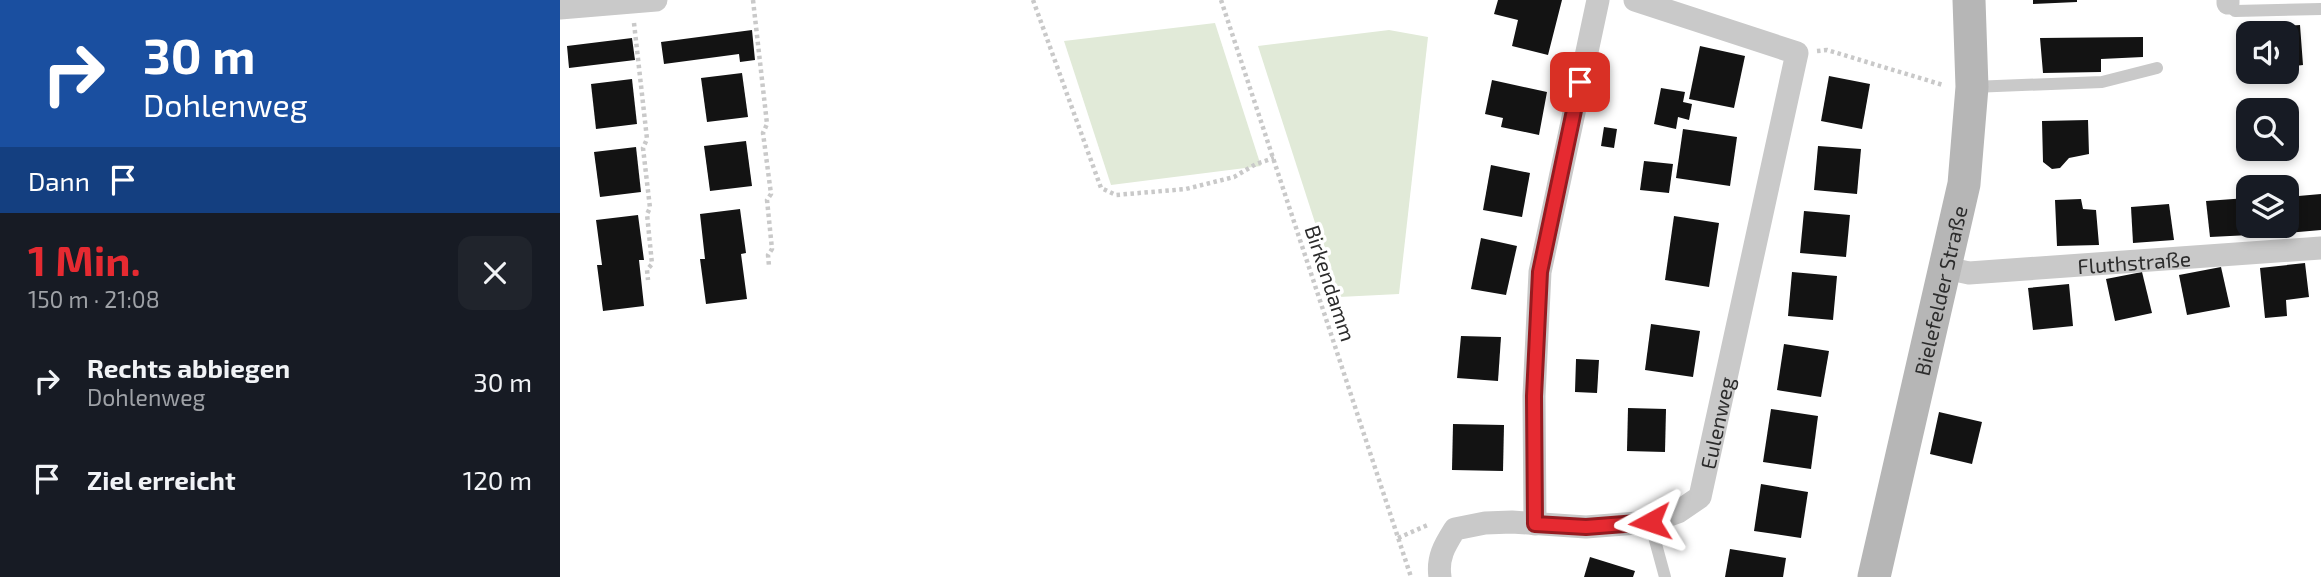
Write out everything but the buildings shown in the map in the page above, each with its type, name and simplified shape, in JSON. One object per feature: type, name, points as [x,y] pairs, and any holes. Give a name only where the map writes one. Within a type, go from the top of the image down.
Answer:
[{"type":"main road","name":"Bielefelder Straße","points":[[1874,577],[1964,184],[1972,87],[1969,0]]},
{"type":"street","points":[[560,8],[656,0]]},
{"type":"street","points":[[1535,524],[1534,396],[1540,272],[1598,0]]},
{"type":"street","points":[[1635,0],[1797,52]]},
{"type":"street","name":"Eulenweg","points":[[1440,577],[1438,564],[1443,548],[1455,529],[1498,522],[1586,527],[1650,522],[1678,512],[1700,497],[1797,52]]},
{"type":"street","name":"Fluthstraße","points":[[1946,268],[1969,273],[2321,248]]},
{"type":"lane","points":[[2228,2],[2235,11],[2321,9]]},
{"type":"lane","points":[[1972,87],[2102,82],[2157,68]]},
{"type":"lane","points":[[1650,522],[1665,577]]},
{"type":"path","points":[[754,0],[767,124],[763,133],[771,194],[767,200],[772,249],[768,255],[769,266]]},
{"type":"path","points":[[1033,0],[1101,188],[1116,195],[1186,189],[1234,177],[1273,158]]},
{"type":"path","name":"Birkendamm","points":[[1221,0],[1411,577]]},
{"type":"path","points":[[632,3],[647,139],[643,148],[650,208],[646,214],[652,264],[647,270],[648,280]]},
{"type":"path","points":[[1797,52],[1828,50],[1949,87],[1972,87]]},
{"type":"green space","points":[[1215,23],[1261,166],[1111,185],[1064,41]]},
{"type":"green space","points":[[1389,30],[1428,37],[1399,294],[1339,297],[1258,46]]},
{"type":"route","points":[[1580,82],[1540,272],[1534,396],[1535,524],[1586,527],[1650,522]]}]
